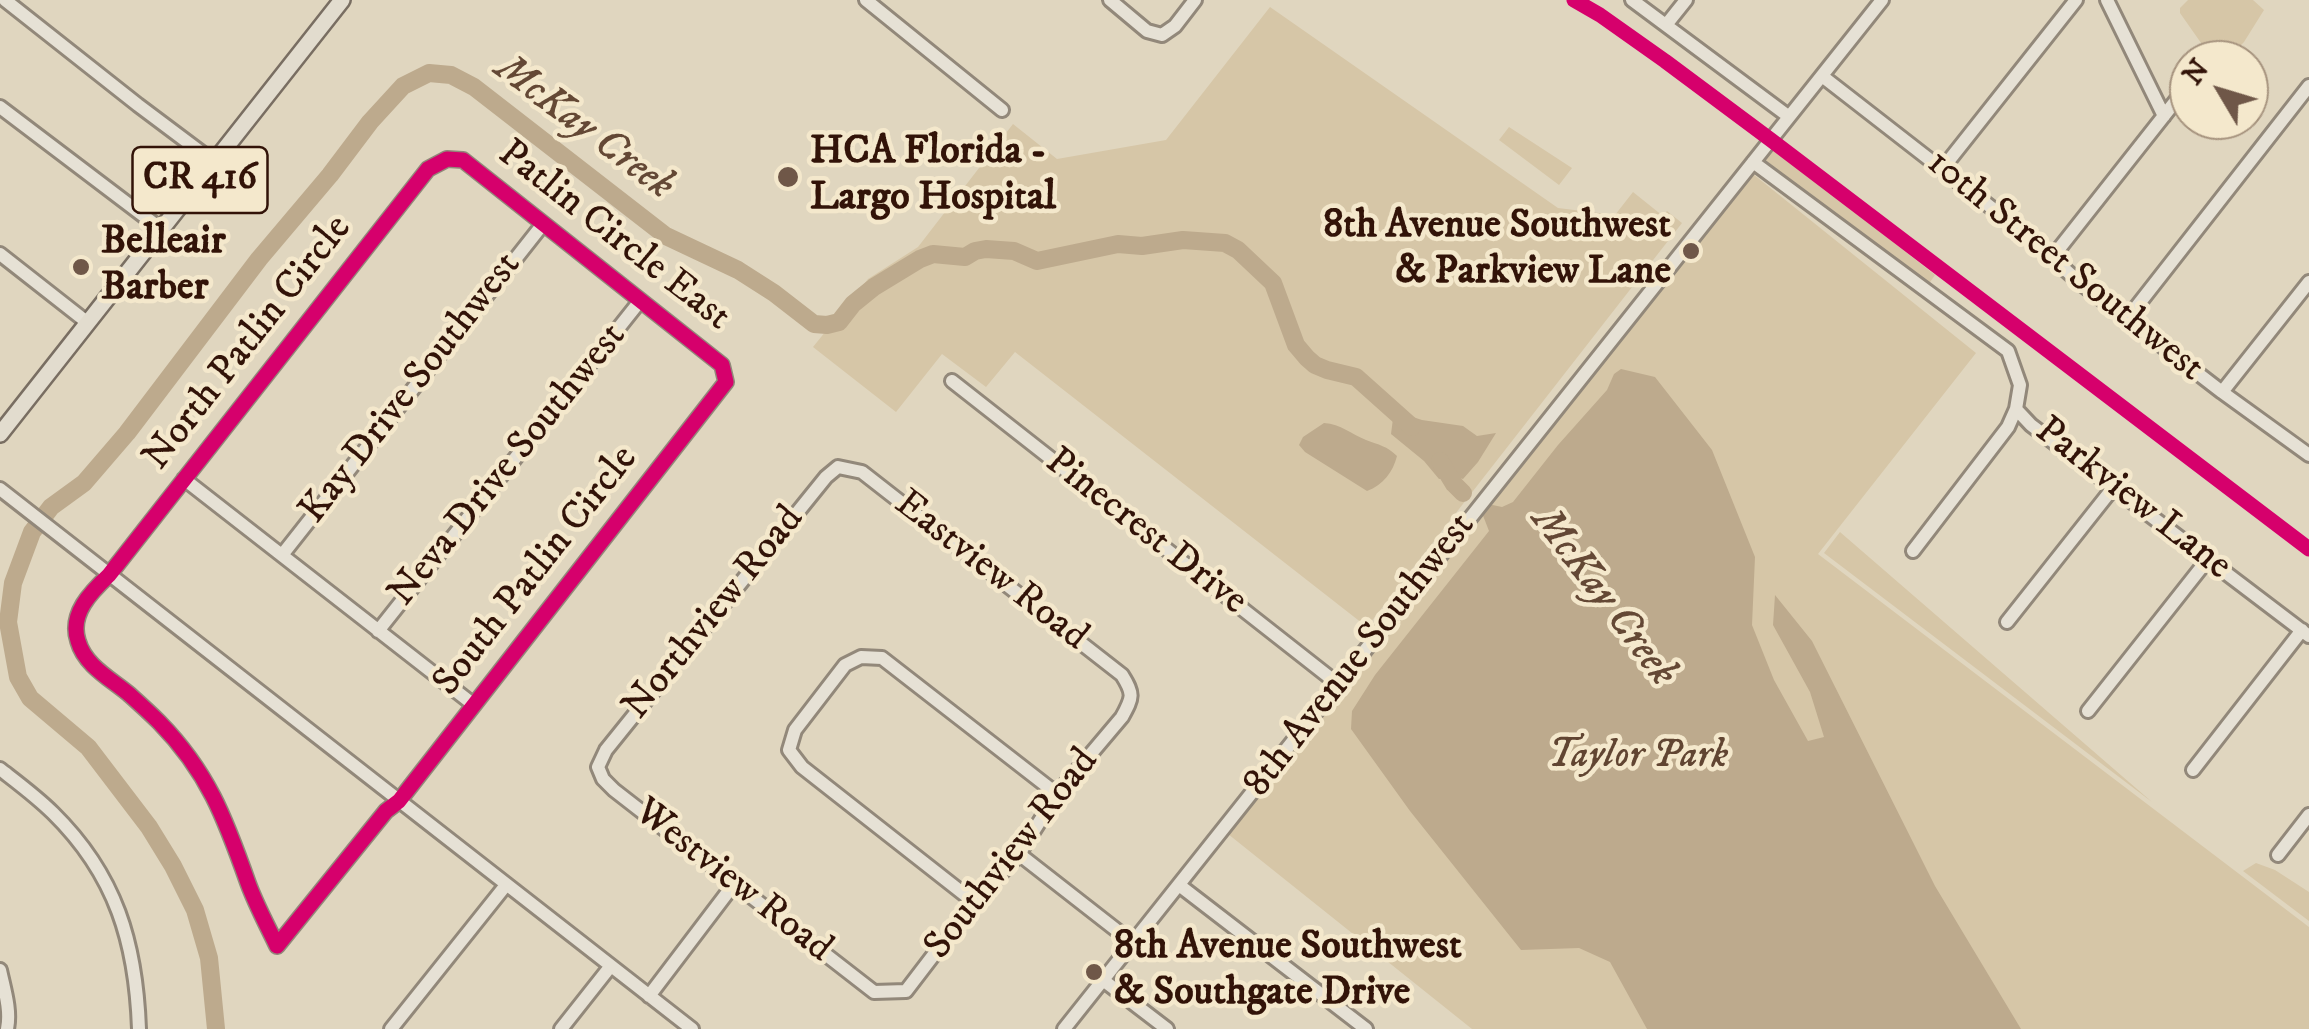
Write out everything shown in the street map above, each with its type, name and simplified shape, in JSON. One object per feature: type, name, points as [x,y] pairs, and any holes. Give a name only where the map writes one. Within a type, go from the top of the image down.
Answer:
[{"type":"main road","name":"CR 416","points":[[0,434],[342,0]]},
{"type":"street","points":[[5,0],[214,162]]},
{"type":"street","points":[[866,0],[1002,110]]},
{"type":"street","points":[[1110,0],[1147,31],[1162,35],[1175,26],[1195,0]]},
{"type":"street","points":[[1632,0],[1788,116]]},
{"type":"street","points":[[1666,25],[1686,0]]},
{"type":"street","name":"8th Avenue Southwest","points":[[1064,1029],[1882,0]]},
{"type":"street","points":[[1943,168],[2076,0]]},
{"type":"street","points":[[2107,0],[2164,116]]},
{"type":"street","name":"10th Street Southwest","points":[[1822,76],[2024,232],[2051,259],[2127,319],[2309,455]]},
{"type":"street","points":[[2127,319],[2309,86]]},
{"type":"street","points":[[0,108],[160,230]]},
{"type":"street","points":[[2051,259],[2169,110]]},
{"type":"street","name":"Patlin Circle East","points":[[447,159],[462,160],[722,365],[726,382]]},
{"type":"street","name":"North Patlin Circle","points":[[399,801],[277,946],[249,885],[232,834],[193,762],[132,697],[92,665],[78,645],[75,632],[78,613],[94,590],[428,169],[447,159]]},
{"type":"street","name":"Parkview Lane","points":[[1754,162],[2008,352],[2020,385],[2016,408],[2031,425],[2305,633]]},
{"type":"street","name":"Kay Drive Southwest","points":[[282,555],[543,224]]},
{"type":"street","points":[[0,254],[88,323]]},
{"type":"street","points":[[2222,392],[2309,282]]},
{"type":"street","name":"Neva Drive Southwest","points":[[378,630],[640,301]]},
{"type":"street","name":"Pinecrest Drive","points":[[952,381],[1338,684]]},
{"type":"street","name":"South Patlin Circle","points":[[399,801],[726,382]]},
{"type":"street","points":[[1913,552],[2008,427],[2016,408]]},
{"type":"street","name":"Eastview Road","points":[[838,467],[862,472],[1122,675],[1132,691]]},
{"type":"street","name":"Northview Road","points":[[598,766],[618,734],[804,503],[838,467]]},
{"type":"street","points":[[184,479],[474,706]]},
{"type":"street","points":[[2007,622],[2113,488]]},
{"type":"street","points":[[0,490],[692,1029]]},
{"type":"street","points":[[2088,711],[2208,558]]},
{"type":"street","points":[[2192,770],[2305,633]]},
{"type":"street","points":[[974,902],[802,767],[789,750],[792,735],[845,665],[860,657],[882,658],[1058,794]]},
{"type":"street","name":"Southview Road","points":[[874,992],[906,991],[974,902],[1019,854],[1058,794],[1122,717],[1132,691]]},
{"type":"street","name":"Westview Road","points":[[598,766],[603,780],[614,790],[874,992]]},
{"type":"street","points":[[0,769],[62,823],[102,876],[122,918],[134,963],[139,1029]]},
{"type":"street","points":[[2278,856],[2309,815]]},
{"type":"street","points":[[1019,854],[1132,943]]},
{"type":"street","points":[[649,996],[734,884]]},
{"type":"street","points":[[1179,884],[1366,1029]]},
{"type":"street","points":[[391,1029],[506,885]]},
{"type":"street","points":[[560,1029],[610,967]]},
{"type":"street","points":[[0,970],[8,1011],[7,1029]]},
{"type":"street","points":[[1103,980],[1166,1029]]},
{"type":"green space","points":[[2188,0],[2253,0],[2264,10],[2245,40],[2199,40],[2180,8]]},
{"type":"green space","points":[[1270,7],[1558,208],[1615,215],[1633,192],[1663,216],[1667,211],[1682,223],[1367,627],[1015,352],[986,387],[942,354],[896,412],[813,347],[868,279],[918,247],[1013,124],[1057,159],[1166,140]]},
{"type":"green space","points":[[1509,127],[1572,168],[1559,185],[1499,140]]},
{"type":"green space","points":[[1772,147],[1935,275],[1928,285],[1761,161]]},
{"type":"green space","name":"Taylor Park","points":[[1753,174],[1976,353],[1818,554],[2309,927],[2309,1029],[1472,1029],[1228,834]]},
{"type":"green space","points":[[1840,532],[2152,802],[1824,553]]},
{"type":"green space","points":[[2256,863],[2309,892],[2309,921],[2243,871]]},
{"type":"water","points":[[1621,369],[1655,377],[1712,450],[1755,557],[1752,625],[1774,680],[1808,741],[1824,737],[1810,692],[1773,625],[1775,595],[1812,641],[1935,886],[2021,1029],[1647,1029],[1610,962],[1579,948],[1521,950],[1410,811],[1351,729],[1352,711],[1375,675],[1489,531],[1482,513],[1488,504],[1502,507],[1513,502]]},
{"type":"water","points":[[1394,411],[1463,426],[1477,436],[1496,433],[1463,479],[1439,479],[1391,434]]},
{"type":"water","points":[[1324,423],[1341,427],[1397,456],[1378,485],[1367,491],[1305,452],[1299,445],[1303,437]]},
{"type":"waterway","name":"McKay Creek","points":[[216,1029],[209,958],[195,910],[173,866],[149,827],[88,747],[30,698],[18,677],[8,622],[13,583],[32,532],[51,507],[84,483],[127,433],[259,259],[403,86],[429,73],[451,75],[474,87],[666,236],[738,270],[814,324],[839,322],[874,287],[933,254],[965,257],[986,249],[1014,251],[1037,261],[1118,244],[1142,246],[1183,240],[1225,243],[1273,283],[1296,345],[1307,358],[1327,370],[1356,377],[1412,427]]},
{"type":"waterway","name":"McKay Creek","points":[[1440,461],[1463,493]]},
{"type":"cycle path","points":[[1574,0],[1771,140],[2309,549]]},
{"type":"cycle path","points":[[447,159],[463,160],[722,365],[726,382],[399,801],[386,811],[277,946],[203,778],[159,722],[86,658],[78,641],[77,622],[89,596],[428,169],[447,159]]},
{"type":"place","name":"HCA Florida - Largo Hospital","points":[[788,177]]},
{"type":"place","name":"8th Avenue Southwest & Parkview Lane","points":[[1691,251]]},
{"type":"place","name":"Belleair Barber","points":[[81,267]]},
{"type":"place","name":"8th Avenue Southwest & Southgate Drive","points":[[1094,972]]}]
